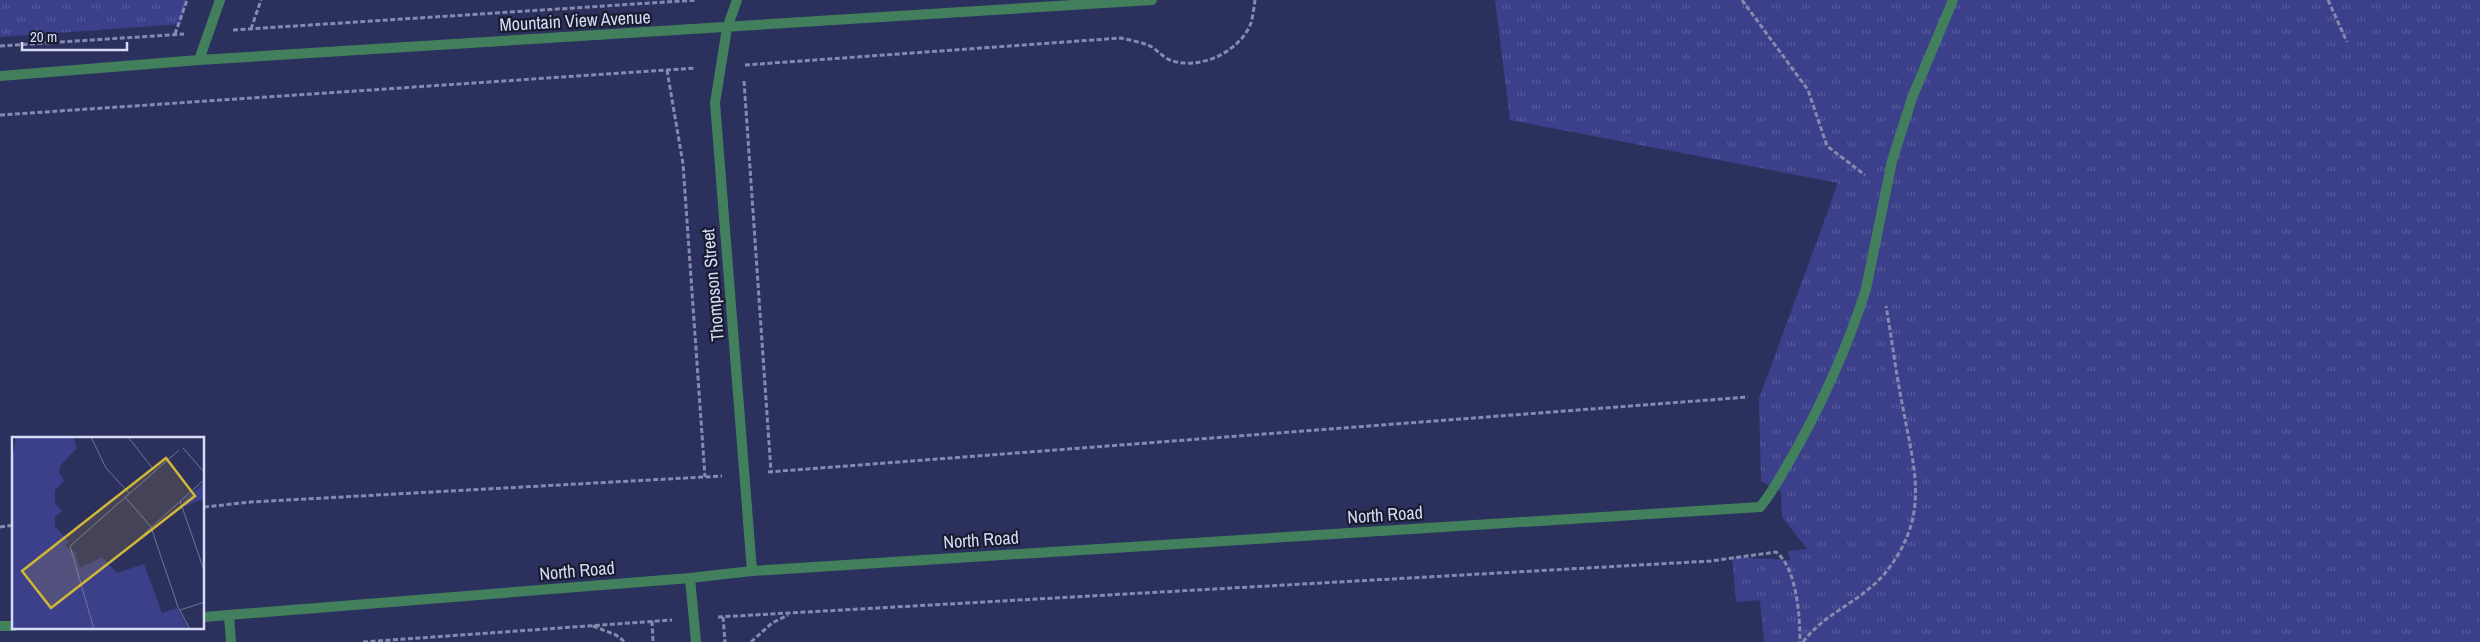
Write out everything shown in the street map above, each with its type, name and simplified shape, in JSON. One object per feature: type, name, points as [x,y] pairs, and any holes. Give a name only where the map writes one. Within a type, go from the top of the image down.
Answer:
[{"type":"street","points":[[199,60],[220,0]]},
{"type":"street","name":"Thompson Street","points":[[737,0],[727,28],[715,103],[752,570]]},
{"type":"street","name":"Mountain View Avenue","points":[[0,76],[199,60],[1152,0]]},
{"type":"street","points":[[1885,191],[1892,161],[1912,98],[1953,0]]},
{"type":"street","name":"North Road","points":[[205,617],[690,578],[752,570],[1760,507],[1800,442],[1846,344],[1866,290],[1885,191]]},
{"type":"street","points":[[690,578],[696,642]]},
{"type":"street","points":[[229,616],[231,642]]},
{"type":"path","points":[[175,34],[187,0]]},
{"type":"path","points":[[251,29],[261,0]]},
{"type":"path","points":[[0,46],[701,0]]},
{"type":"path","points":[[771,472],[743,65],[1121,38],[1148,45],[1170,60],[1191,64],[1210,60],[1228,50],[1240,39],[1250,24],[1255,0]]},
{"type":"path","points":[[1742,0],[1808,90],[1827,146],[1885,191]]},
{"type":"path","points":[[2328,0],[2347,42]]},
{"type":"path","points":[[0,114],[721,66]]},
{"type":"path","points":[[667,70],[683,164],[705,477]]},
{"type":"path","points":[[1801,642],[1823,620],[1860,596],[1888,569],[1907,540],[1916,506],[1915,465],[1884,298]]},
{"type":"path","points":[[205,507],[261,502],[705,477],[1748,397]]},
{"type":"path","points":[[363,642],[723,617],[1701,562],[1776,552],[1787,563],[1797,602],[1801,642]]},
{"type":"path","points":[[751,642],[772,623],[791,613]]},
{"type":"path","points":[[723,617],[725,642]]},
{"type":"path","points":[[652,622],[653,642]]},
{"type":"path","points":[[593,626],[616,635],[624,642]]},
{"type":"green space","points":[[0,0],[187,0],[181,24],[0,37]]},
{"type":"green space","points":[[1495,0],[2480,0],[2480,642],[1764,642],[1760,600],[1736,602],[1732,557],[1790,560],[1788,551],[1807,549],[1782,517],[1781,492],[1761,481],[1759,399],[1838,183],[1510,120]]}]
